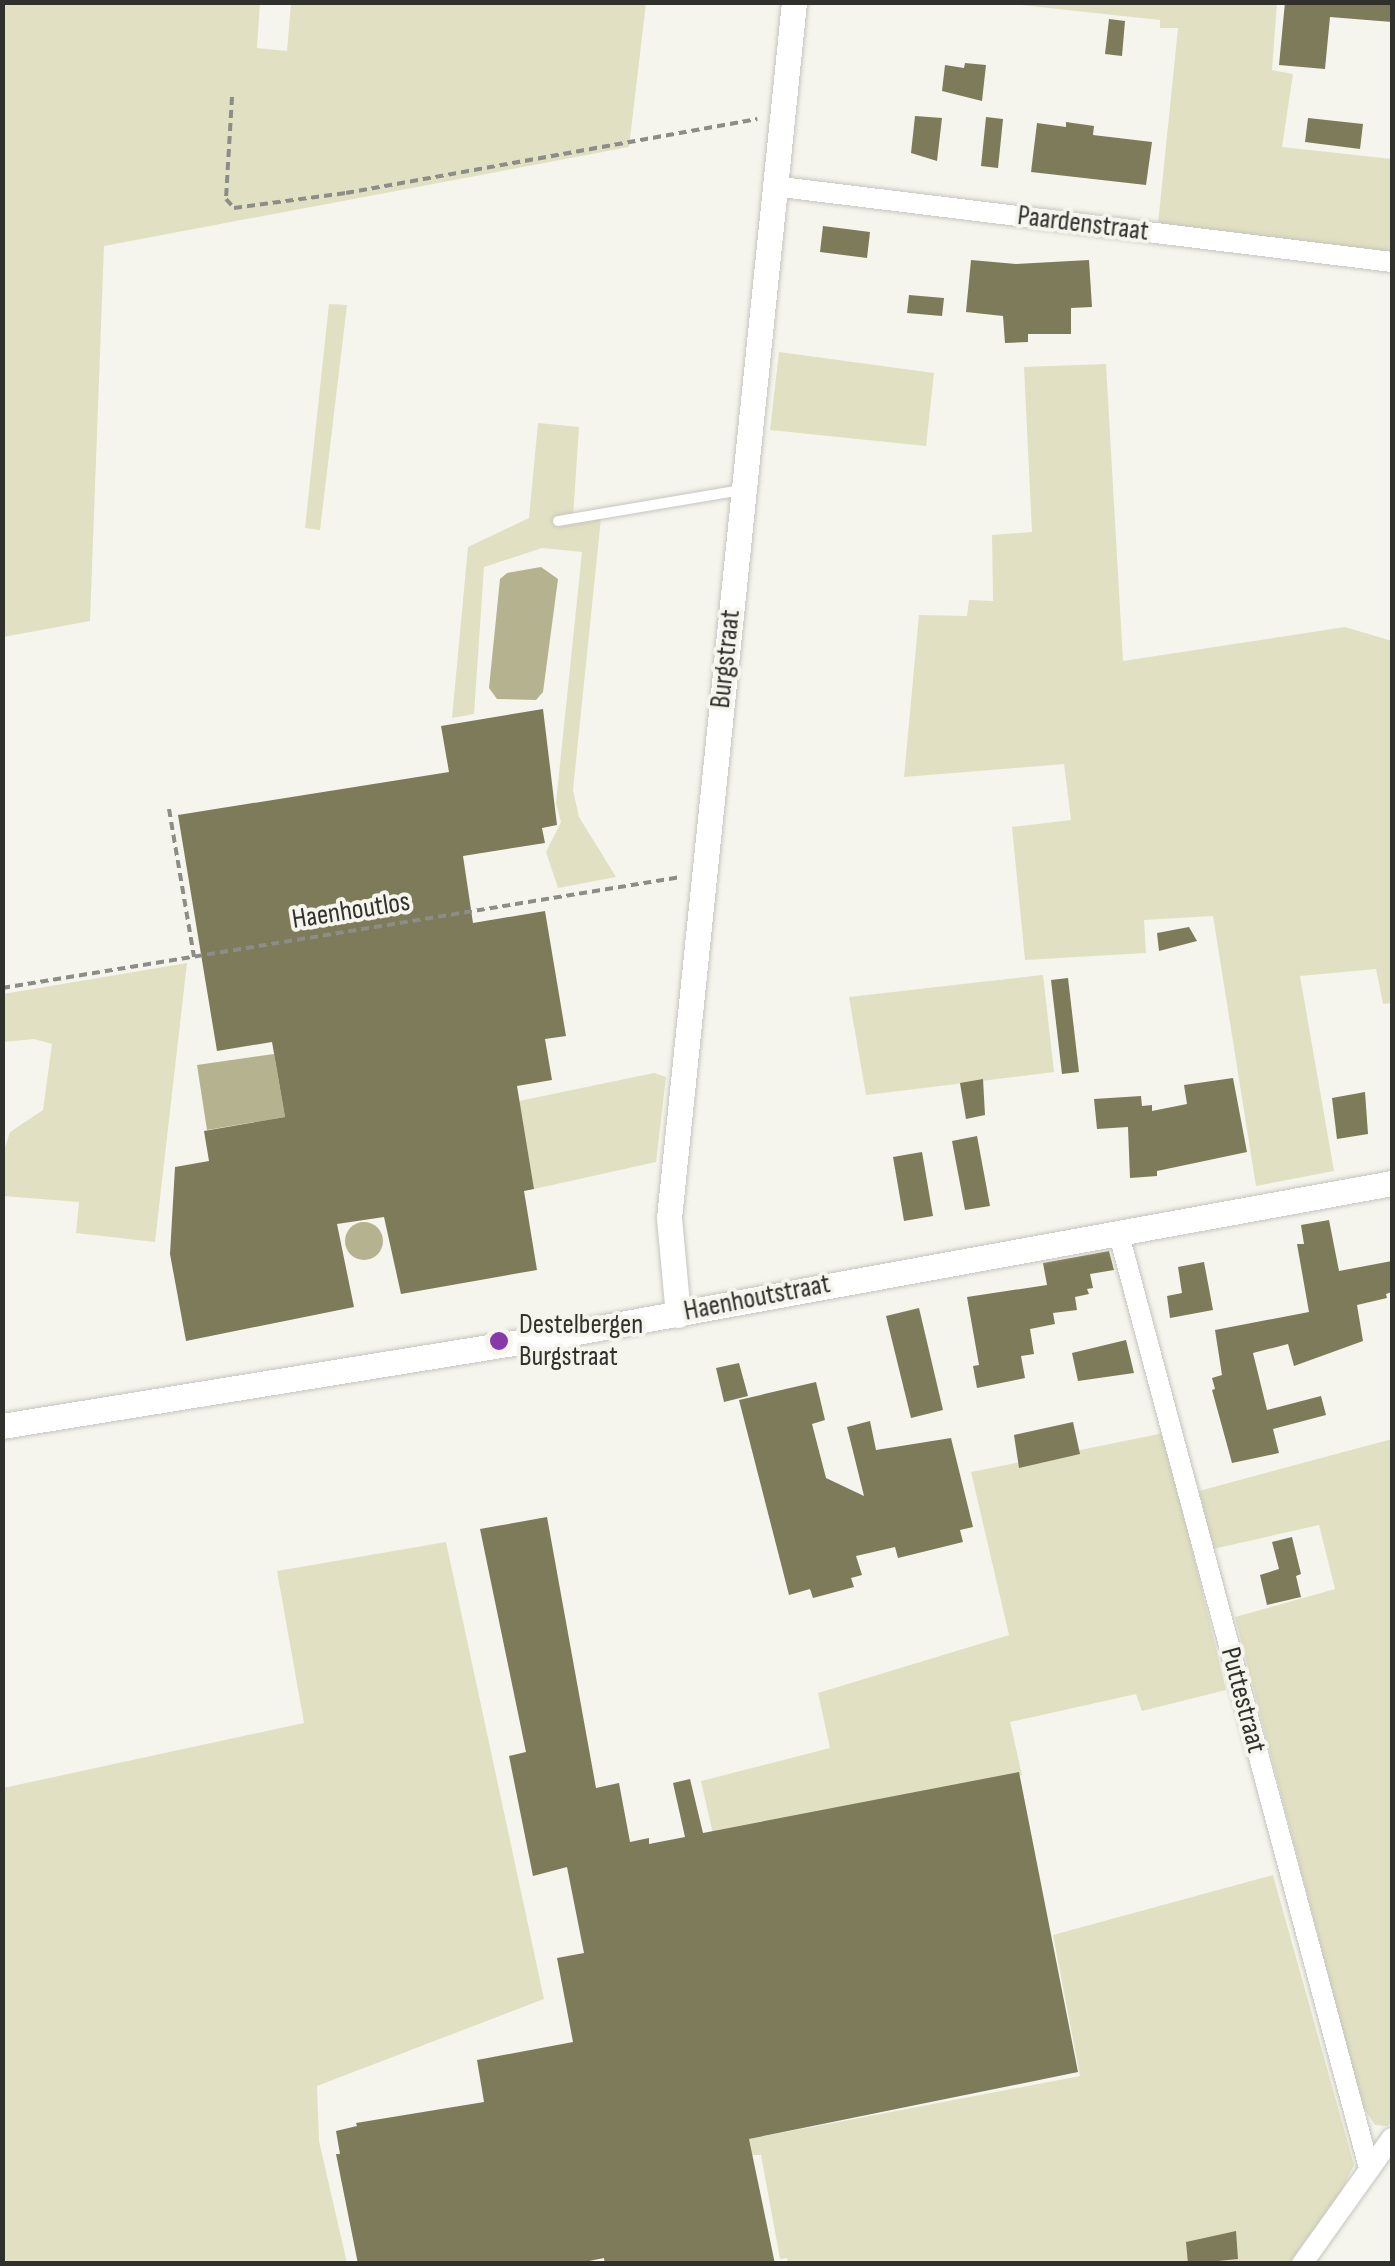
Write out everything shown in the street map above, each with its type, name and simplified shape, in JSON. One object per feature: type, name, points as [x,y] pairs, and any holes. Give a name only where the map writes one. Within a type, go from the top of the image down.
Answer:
[{"type":"street","name":"Burgstraat","points":[[678,1315],[669,1218],[794,2]]},
{"type":"street","name":"Paardenstraat","points":[[773,186],[1392,262]]},
{"type":"street","name":"Haenhoutstraat","points":[[2,1426],[678,1315],[1392,1183]]},
{"type":"street","name":"Puttestraat","points":[[1118,1231],[1369,2168]]},
{"type":"street","points":[[1302,2264],[1392,2138]]},
{"type":"lane","points":[[558,521],[743,490]]},
{"type":"path","points":[[232,97],[226,199],[234,208],[346,193],[781,115]]},
{"type":"path","points":[[168,810],[194,957]]},
{"type":"path","name":"Haenhoutlos","points":[[2,988],[705,873]]},
{"type":"shaded area","points":[[3,3],[260,3],[257,48],[287,51],[291,3],[646,3],[629,147],[104,246],[90,621],[3,637]]},
{"type":"shaded area","points":[[1003,3],[1277,3],[1272,70],[1293,74],[1282,147],[1392,159],[1392,253],[1158,224],[1178,28],[1160,28],[1160,20]]},
{"type":"shaded area","points":[[329,304],[347,305],[320,530],[305,528]]},
{"type":"shaded area","points":[[779,352],[934,373],[926,446],[770,430]]},
{"type":"shaded area","points":[[1106,364],[1123,661],[1345,627],[1392,641],[1392,1003],[1383,1004],[1376,969],[1300,976],[1334,1171],[1256,1186],[1213,916],[1144,920],[1146,953],[1025,960],[1012,827],[1071,820],[1064,764],[904,777],[919,615],[967,616],[969,600],[993,601],[992,535],[1032,532],[1024,367]]},
{"type":"shaded area","points":[[538,423],[579,427],[573,518],[601,518],[573,790],[579,817],[616,877],[558,888],[546,852],[561,822],[556,803],[582,552],[542,548],[484,567],[474,714],[452,718],[468,547],[529,518]]},
{"type":"shaded area","points":[[541,567],[558,579],[543,692],[536,700],[497,699],[489,688],[500,579],[507,573]]},
{"type":"shaded area","points":[[187,963],[155,1242],[76,1233],[79,1202],[3,1196],[5,1147],[10,1132],[43,1110],[52,1044],[34,1039],[3,1042],[3,994]]},
{"type":"shaded area","points":[[1043,975],[1054,1072],[866,1095],[849,997]]},
{"type":"shaded area","points":[[274,1054],[285,1117],[207,1130],[197,1065]]},
{"type":"shaded area","points":[[654,1073],[666,1077],[656,1162],[534,1189],[519,1101]]},
{"type":"shaded area","points":[[364,1222],[377,1228],[383,1241],[377,1254],[364,1260],[351,1254],[345,1241],[351,1228]]},
{"type":"shaded area","points":[[1164,1433],[1226,1690],[1142,1711],[1136,1694],[1010,1722],[1022,1775],[713,1834],[701,1781],[830,1748],[818,1693],[1009,1635],[971,1472]]},
{"type":"shaded area","points":[[1392,1439],[1392,2122],[1387,2126],[1375,2125],[1362,2105],[1235,1617],[1335,1589],[1319,1525],[1213,1549],[1199,1491]]},
{"type":"shaded area","points":[[446,1542],[544,1999],[317,2086],[319,2141],[347,2263],[3,2263],[3,1788],[304,1723],[277,1571]]},
{"type":"shaded area","points":[[1273,1875],[1354,2165],[1340,2194],[1289,2263],[788,2264],[787,2258],[780,2259],[761,2155],[752,2155],[749,2139],[1080,2076],[1053,1935]]},
{"type":"building","points":[[1285,2],[1392,2],[1392,22],[1330,17],[1325,69],[1279,65]]},
{"type":"building","points":[[1109,19],[1125,21],[1122,56],[1105,54]]},
{"type":"building","points":[[965,63],[986,65],[982,101],[942,91],[945,65],[964,68]]},
{"type":"building","points":[[915,116],[942,118],[937,161],[911,153]]},
{"type":"building","points":[[986,117],[1003,119],[998,168],[981,166]]},
{"type":"building","points":[[1308,118],[1363,124],[1360,149],[1305,142]]},
{"type":"building","points":[[1066,122],[1094,126],[1093,135],[1152,142],[1146,185],[1031,172],[1037,123],[1066,127]]},
{"type":"building","points":[[823,226],[870,232],[867,258],[820,252]]},
{"type":"building","points":[[971,260],[1016,264],[1089,260],[1092,307],[1071,308],[1071,334],[1028,334],[1028,342],[1005,343],[1003,316],[966,312]]},
{"type":"building","points":[[909,295],[944,298],[942,316],[907,313]]},
{"type":"building","points":[[543,709],[557,825],[542,828],[545,843],[463,856],[473,923],[545,911],[566,1036],[545,1039],[552,1080],[517,1086],[534,1189],[524,1191],[537,1270],[401,1294],[384,1217],[337,1224],[354,1307],[186,1341],[170,1254],[175,1167],[209,1161],[204,1131],[285,1117],[272,1042],[217,1051],[178,815],[449,772],[441,726]]},
{"type":"building","points":[[1189,927],[1197,941],[1159,951],[1157,933]]},
{"type":"building","points":[[1068,978],[1079,1072],[1062,1074],[1051,980]]},
{"type":"building","points":[[1233,1078],[1247,1152],[1157,1171],[1157,1176],[1130,1178],[1128,1127],[1097,1129],[1094,1099],[1141,1096],[1142,1106],[1152,1105],[1152,1111],[1187,1104],[1184,1085]]},
{"type":"building","points":[[983,1079],[985,1115],[966,1119],[960,1083]]},
{"type":"building","points":[[1365,1092],[1368,1134],[1337,1139],[1332,1098]]},
{"type":"building","points":[[977,1136],[990,1206],[965,1210],[952,1141]]},
{"type":"building","points":[[922,1152],[933,1216],[904,1221],[893,1157]]},
{"type":"building","points":[[1329,1220],[1339,1271],[1392,1261],[1392,1292],[1386,1294],[1387,1298],[1357,1305],[1363,1341],[1294,1366],[1288,1344],[1253,1353],[1267,1410],[1321,1396],[1326,1415],[1273,1429],[1279,1453],[1232,1463],[1212,1390],[1212,1378],[1222,1375],[1215,1330],[1309,1312],[1297,1244],[1304,1244],[1301,1225]]},
{"type":"building","points":[[1109,1251],[1114,1270],[1090,1274],[1093,1288],[1087,1289],[1089,1294],[1075,1297],[1077,1310],[1053,1313],[1055,1324],[1030,1329],[1034,1354],[1021,1356],[1025,1378],[977,1388],[973,1366],[979,1365],[967,1297],[1047,1285],[1043,1263]]},
{"type":"building","points":[[1204,1262],[1213,1310],[1170,1318],[1167,1296],[1182,1293],[1178,1267]]},
{"type":"building","points":[[919,1308],[943,1410],[911,1418],[886,1316]]},
{"type":"building","points":[[1126,1340],[1134,1373],[1078,1381],[1072,1353]]},
{"type":"building","points":[[739,1363],[748,1396],[724,1402],[716,1368]]},
{"type":"building","points":[[816,1382],[825,1420],[812,1424],[826,1478],[864,1496],[847,1427],[870,1421],[876,1450],[951,1438],[973,1527],[960,1530],[963,1542],[898,1558],[895,1547],[856,1556],[862,1575],[851,1578],[854,1587],[813,1598],[810,1589],[789,1595],[739,1400]]},
{"type":"building","points":[[1073,1422],[1080,1454],[1019,1468],[1014,1435]]},
{"type":"building","points":[[547,1517],[596,1788],[619,1783],[630,1842],[649,1838],[649,1844],[685,1837],[673,1783],[690,1779],[703,1833],[1019,1772],[1078,2072],[749,2139],[775,2264],[605,2264],[604,2258],[574,2264],[358,2264],[336,2154],[340,2154],[336,2131],[357,2126],[356,2123],[484,2102],[477,2060],[573,2042],[557,1958],[584,1953],[567,1867],[533,1876],[509,1756],[526,1752],[480,1529]]},
{"type":"building","points":[[1292,1537],[1301,1574],[1296,1576],[1301,1597],[1267,1605],[1260,1575],[1279,1569],[1272,1542]]},
{"type":"building","points":[[1236,2231],[1238,2259],[1188,2264],[1186,2242]]},
{"type":"place","name":"Destelbergen Burgstraat","points":[[499,1341]]}]
